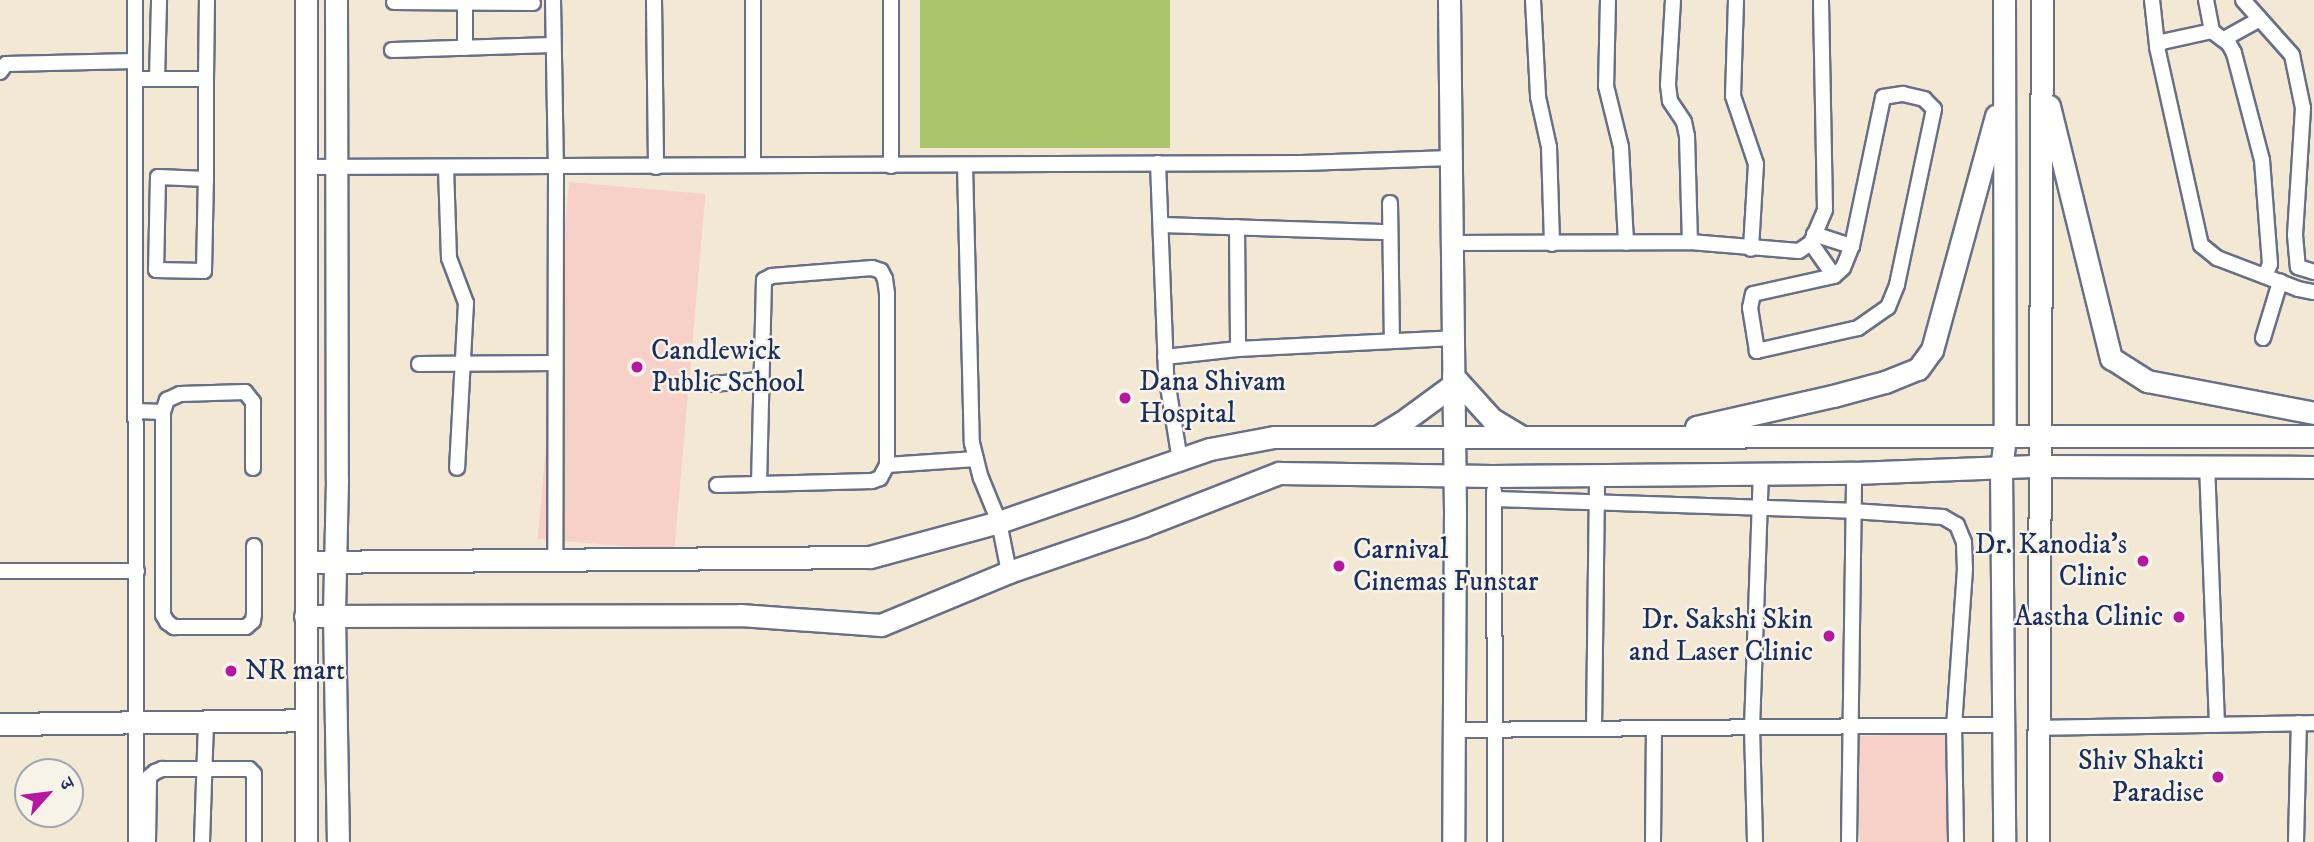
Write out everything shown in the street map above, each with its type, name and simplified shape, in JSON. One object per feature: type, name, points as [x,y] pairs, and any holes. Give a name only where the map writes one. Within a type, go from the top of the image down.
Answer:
[{"type":"street","points":[[135,0],[138,724],[136,842]]},
{"type":"street","points":[[157,79],[159,0]]},
{"type":"street","points":[[206,178],[158,177],[156,270],[204,271],[206,178],[206,79],[208,0]]},
{"type":"street","points":[[306,0],[306,842]]},
{"type":"street","points":[[336,0],[337,562],[334,615],[339,840]]},
{"type":"street","points":[[552,0],[556,166],[555,562]]},
{"type":"street","points":[[654,0],[656,167]]},
{"type":"street","points":[[753,0],[753,164]]},
{"type":"street","points":[[891,0],[891,166]]},
{"type":"street","points":[[1449,0],[1455,437],[1456,730],[1453,842]]},
{"type":"street","points":[[1533,0],[1538,97],[1549,147],[1552,244]]},
{"type":"street","points":[[1608,0],[1606,86],[1621,147],[1626,243]]},
{"type":"street","points":[[1673,0],[1668,85],[1670,101],[1684,122],[1687,136],[1690,242]]},
{"type":"street","points":[[1736,0],[1733,96],[1756,164],[1751,249]]},
{"type":"street","points":[[1452,243],[1690,242],[1799,251],[1813,238],[1825,210],[1821,0]]},
{"type":"street","points":[[2004,0],[2005,437],[2001,468],[2004,842]]},
{"type":"street","points":[[2038,842],[2042,0]]},
{"type":"street","points":[[2152,0],[2157,45],[2201,245],[2217,258],[2314,292]]},
{"type":"street","points":[[2206,0],[2218,35],[2234,53],[2262,160],[2270,264],[2265,276]]},
{"type":"street","points":[[2243,0],[2292,55],[2303,108],[2295,235],[2298,267],[2314,272]]},
{"type":"street","points":[[465,1],[465,48]]},
{"type":"street","points":[[394,2],[533,3]]},
{"type":"street","points":[[2157,45],[2180,36],[2218,35],[2260,19]]},
{"type":"street","points":[[392,50],[553,46]]},
{"type":"street","points":[[0,72],[6,64],[135,61]]},
{"type":"street","points":[[2042,77],[2111,358],[2147,381],[2314,413]]},
{"type":"street","points":[[135,79],[206,79]]},
{"type":"street","points":[[1656,436],[1833,396],[1885,382],[1918,369],[1933,350],[2004,88]]},
{"type":"street","points":[[1903,94],[1924,99],[1934,109],[1931,131],[1897,285],[1888,307],[1858,328],[1757,351],[1751,309],[1753,294],[1834,275],[1843,268],[1852,246],[1883,97],[1903,94]]},
{"type":"street","points":[[306,167],[656,167],[753,164],[891,166],[1451,159]]},
{"type":"street","points":[[1158,163],[1165,357],[1180,460]]},
{"type":"street","points":[[965,165],[972,443],[999,522],[1009,572]]},
{"type":"street","points":[[446,168],[449,258],[466,303],[457,468]]},
{"type":"street","points":[[1390,203],[1392,341]]},
{"type":"street","points":[[1162,225],[1390,232]]},
{"type":"street","points":[[1237,227],[1238,349]]},
{"type":"street","points":[[1813,238],[1852,246]]},
{"type":"street","points":[[1813,238],[1834,275]]},
{"type":"street","points":[[718,485],[759,484],[872,481],[880,478],[887,465],[887,294],[881,271],[872,268],[772,276],[764,281],[759,484]]},
{"type":"street","points":[[2263,338],[2280,282]]},
{"type":"street","points":[[1165,357],[1238,349],[1453,338]]},
{"type":"street","points":[[419,364],[555,363]]},
{"type":"street","points":[[712,384],[761,380]]},
{"type":"street","points":[[1454,380],[1492,419],[1522,436]]},
{"type":"street","points":[[1377,437],[1401,424],[1454,380]]},
{"type":"street","points":[[253,468],[253,402],[245,392],[172,395],[163,412],[163,615],[167,622],[174,627],[246,627],[253,621],[254,546]]},
{"type":"street","points":[[136,411],[163,412]]},
{"type":"street","points":[[306,562],[555,562],[870,557],[999,522],[1210,449],[1274,437],[2314,436]]},
{"type":"street","points":[[887,465],[976,459]]},
{"type":"street","points":[[305,616],[740,615],[881,625],[1009,572],[1279,473],[1492,476],[1854,473],[2040,466],[2207,464],[2314,467]]},
{"type":"street","points":[[2207,464],[2217,725]]},
{"type":"street","points":[[1755,842],[1752,727],[1761,473]]},
{"type":"street","points":[[1849,842],[1848,726],[1854,473]]},
{"type":"street","points":[[1594,729],[1597,475]]},
{"type":"street","points":[[1492,476],[1495,499],[1495,842]]},
{"type":"street","points":[[1495,499],[1852,511],[1943,517],[1957,525],[1964,542],[1965,569],[1954,725],[1956,842]]},
{"type":"street","points":[[0,571],[137,571]]},
{"type":"street","points":[[0,724],[306,720]]},
{"type":"street","points":[[202,842],[206,722]]},
{"type":"street","points":[[2039,727],[2307,723],[2296,842]]},
{"type":"street","points":[[1456,730],[2004,725]]},
{"type":"street","points":[[1653,842],[1654,728]]},
{"type":"street","points":[[148,842],[149,776],[162,769],[252,771],[254,842]]},
{"type":"shaded area","name":"Candlewick Public School","points":[[569,182],[705,194],[674,551],[538,539]]},
{"type":"shaded area","points":[[1946,733],[1950,842],[1860,842],[1856,736]]},
{"type":"green space","points":[[920,0],[1170,0],[1170,148],[920,148]]},
{"type":"place","name":"Candlewick Public School","points":[[637,367]]},
{"type":"place","name":"Dana Shivam Hospital","points":[[1125,398]]},
{"type":"place","name":"Dr. Kanodia's Clinic","points":[[2143,561]]},
{"type":"place","name":"Carnival Cinemas Funstar","points":[[1339,566]]},
{"type":"place","name":"Aastha Clinic","points":[[2179,617]]},
{"type":"place","name":"Dr. Sakshi Skin and Laser Clinic","points":[[1829,636]]},
{"type":"place","name":"NR mart","points":[[231,671]]},
{"type":"place","name":"Shiv Shakti Paradise","points":[[2218,777]]}]
